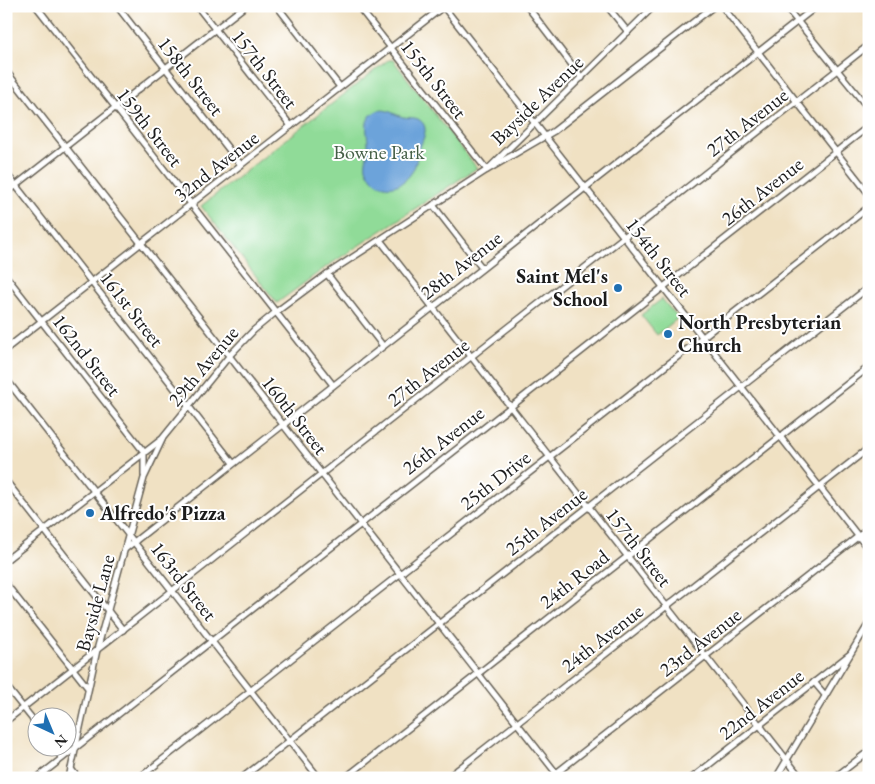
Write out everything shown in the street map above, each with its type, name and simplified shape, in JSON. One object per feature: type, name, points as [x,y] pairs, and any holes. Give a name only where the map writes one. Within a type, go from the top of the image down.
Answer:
[{"type":"street","name":"159th Street","points":[[36,6],[333,384]]},
{"type":"street","name":"158th Street","points":[[117,6],[241,165]]},
{"type":"street","name":"157th Street","points":[[196,6],[291,126]]},
{"type":"street","points":[[6,193],[245,6]]},
{"type":"street","points":[[277,6],[340,87]]},
{"type":"street","name":"155th Street","points":[[358,6],[486,170]]},
{"type":"street","name":"32nd Avenue","points":[[6,349],[443,6]]},
{"type":"street","name":"154th Street","points":[[443,6],[869,551]]},
{"type":"street","points":[[527,6],[582,78]]},
{"type":"street","points":[[607,6],[628,32]]},
{"type":"street","name":"Bayside Avenue","points":[[433,205],[486,170],[654,6]]},
{"type":"street","points":[[486,170],[557,130],[714,6]]},
{"type":"street","points":[[722,6],[869,194]]},
{"type":"street","points":[[785,6],[869,109]]},
{"type":"street","name":"28th Avenue","points":[[125,549],[816,6]]},
{"type":"street","name":"27th Avenue","points":[[6,721],[869,45]]},
{"type":"street","name":"160th Street","points":[[6,71],[558,775]]},
{"type":"street","name":"26th Avenue","points":[[78,746],[869,126]]},
{"type":"street","name":"161st Street","points":[[6,173],[234,463]]},
{"type":"street","points":[[433,205],[482,268]]},
{"type":"street","name":"29th Avenue","points":[[6,560],[162,439],[230,355],[254,330],[327,274],[433,205]]},
{"type":"street","name":"25th Drive","points":[[139,778],[869,207]]},
{"type":"street","name":"157th Street","points":[[380,240],[801,778]]},
{"type":"street","points":[[327,274],[383,346]]},
{"type":"street","name":"162nd Street","points":[[6,276],[144,452]]},
{"type":"street","name":"25th Avenue","points":[[242,778],[869,287]]},
{"type":"street","name":"24th Road","points":[[345,778],[869,367]]},
{"type":"street","name":"163rd Street","points":[[6,379],[319,778]]},
{"type":"street","name":"Bayside Lane","points":[[78,734],[97,650],[144,478],[162,439]]},
{"type":"street","name":"24th Avenue","points":[[447,778],[869,448]]},
{"type":"street","points":[[144,452],[144,478]]},
{"type":"street","points":[[6,481],[123,630]]},
{"type":"street","name":"23rd Avenue","points":[[550,778],[558,775],[869,528]]},
{"type":"street","points":[[6,584],[88,688]]},
{"type":"street","points":[[776,778],[869,622]]},
{"type":"street","name":"22nd Avenue","points":[[692,778],[849,655]]},
{"type":"street","points":[[814,682],[825,695]]},
{"type":"street","points":[[6,686],[28,714]]},
{"type":"street","points":[[834,778],[869,751]]},
{"type":"street","name":"26th Avenue","points":[[37,778],[65,756]]},
{"type":"street","name":"Bayside Lane","points":[[69,778],[73,756]]},
{"type":"street","points":[[71,769],[78,778]]},
{"type":"green space","name":"Bowne Park","points":[[388,60],[393,60],[477,168],[326,267],[277,303],[201,206]]},
{"type":"green space","points":[[662,299],[678,318],[657,335],[641,315]]},
{"type":"water","points":[[381,110],[403,117],[418,119],[425,127],[424,137],[415,166],[405,180],[398,185],[383,186],[376,182],[366,168],[368,148],[367,121],[370,116]]},
{"type":"place","name":"Saint Mel's School","points":[[618,288]]},
{"type":"place","name":"North Presbyterian Church","points":[[668,334]]},
{"type":"place","name":"Alfredo's Pizza","points":[[90,513]]}]
